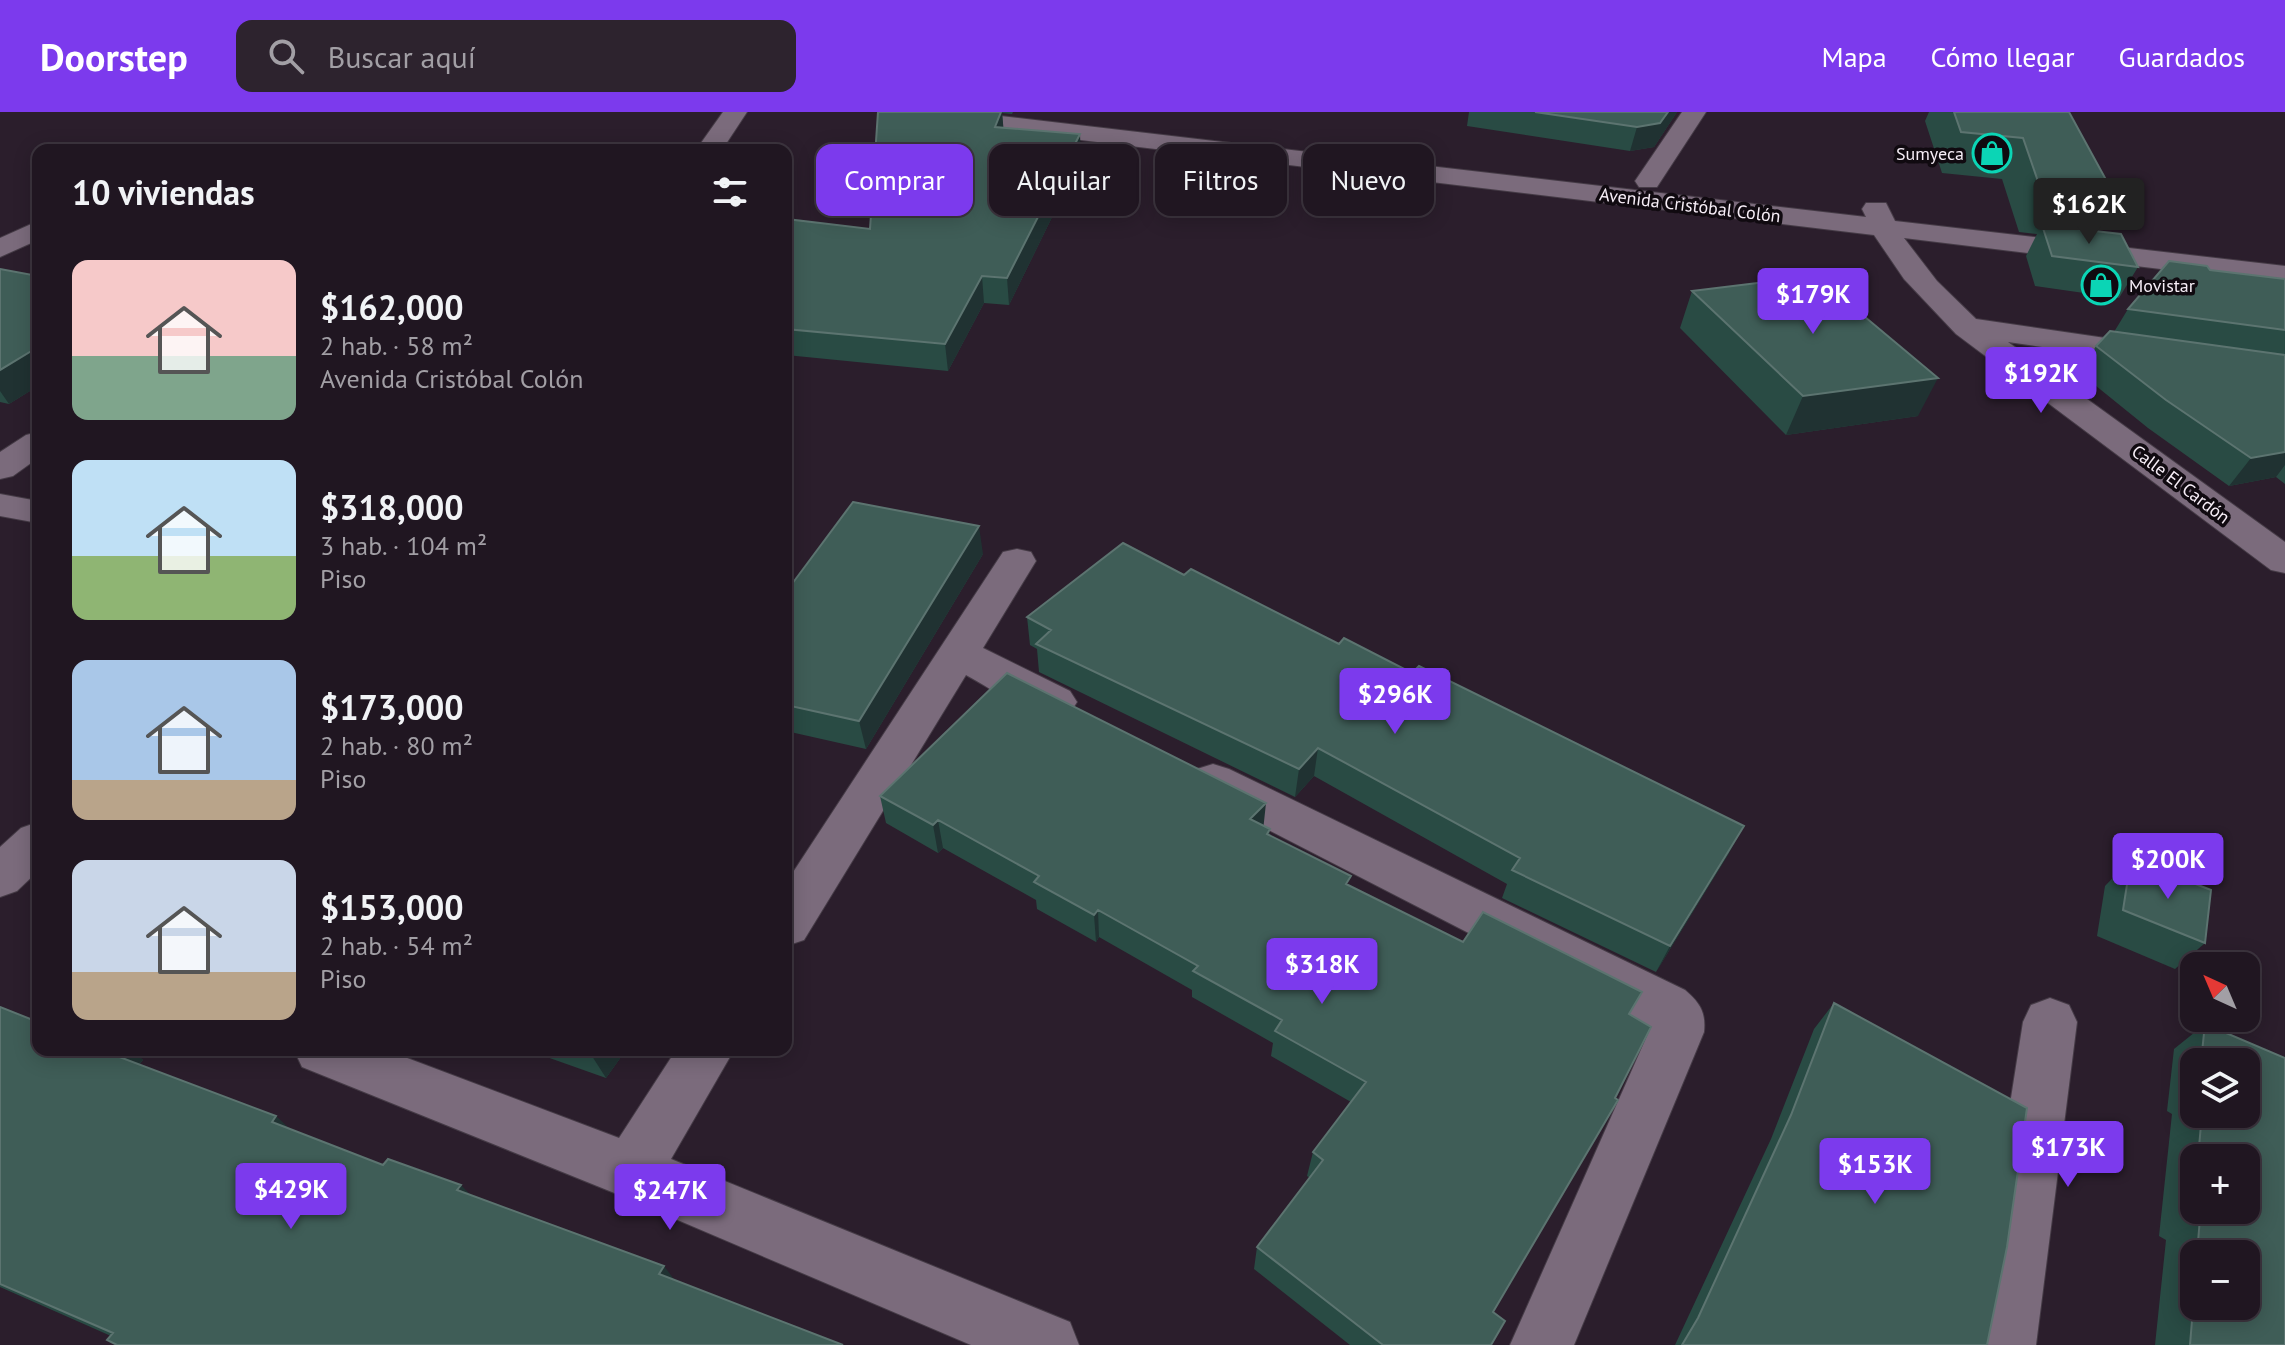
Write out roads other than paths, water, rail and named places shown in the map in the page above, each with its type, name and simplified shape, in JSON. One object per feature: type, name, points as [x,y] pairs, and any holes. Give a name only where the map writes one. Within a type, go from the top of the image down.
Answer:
[{"type":"street","points":[[713,144],[735,112]]},
{"type":"street","name":"Avenida Cristóbal Colón","points":[[905,112],[1036,119],[1879,217],[2285,252]]},
{"type":"street","name":"Avenida Cristóbal Colón","points":[[1097,112],[1648,181],[2285,275]]},
{"type":"street","points":[[1648,181],[1694,112]]},
{"type":"street","name":"Calle El Cardón","points":[[1879,217],[1930,292],[1967,327],[2285,561]]},
{"type":"street","points":[[0,249],[32,232]]},
{"type":"street","points":[[1967,327],[2179,357]]},
{"type":"street","points":[[0,468],[32,446]]},
{"type":"street","points":[[0,505],[32,511]]},
{"type":"street","points":[[792,915],[1017,561]]},
{"type":"street","points":[[957,653],[1099,724]]},
{"type":"street","points":[[1170,759],[1666,1007],[1679,1018],[1677,1032],[1542,1345]]},
{"type":"street","points":[[0,877],[32,847]]},
{"type":"street","points":[[2004,1345],[2050,1022]]},
{"type":"street","points":[[336,1056],[631,1171],[1047,1345]]},
{"type":"street","points":[[631,1171],[703,1056]]},
{"type":"place","name":"Sumyeca","points":[[1992,153]]},
{"type":"place","name":"Movistar","points":[[2101,285]]}]
